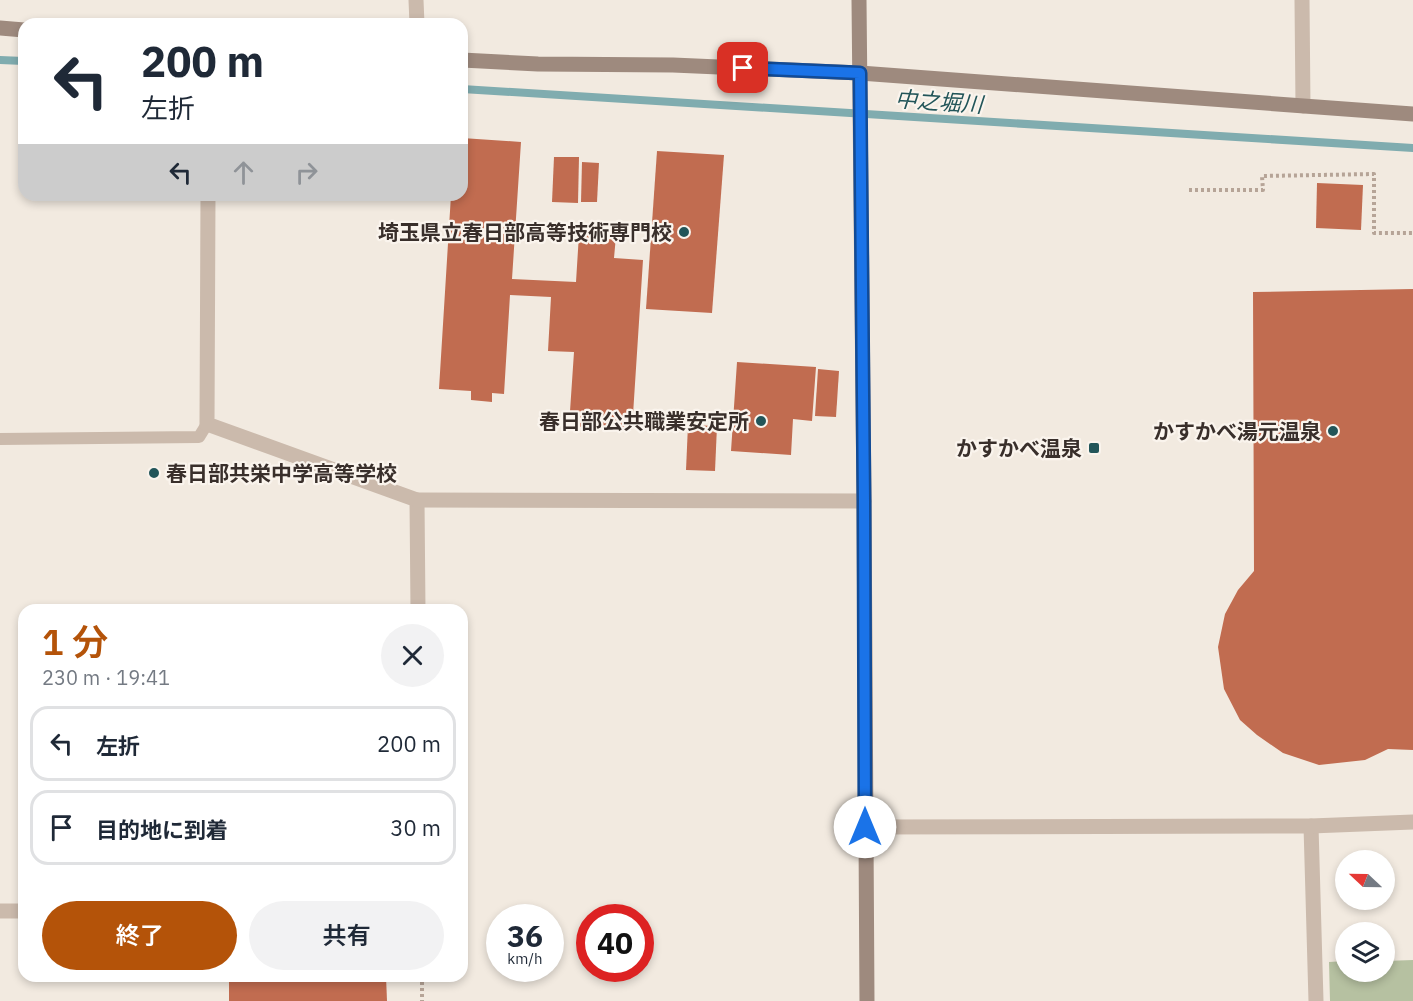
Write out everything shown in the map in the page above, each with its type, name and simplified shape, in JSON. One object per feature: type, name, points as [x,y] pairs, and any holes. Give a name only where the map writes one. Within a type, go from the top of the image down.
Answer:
[{"type":"street","points":[[416,0],[417,18]]},
{"type":"street","points":[[859,0],[867,1001]]},
{"type":"street","points":[[1302,0],[1303,106]]},
{"type":"street","points":[[0,28],[18,30]]},
{"type":"street","points":[[468,60],[538,64],[673,64],[860,73],[1413,114]]},
{"type":"street","points":[[208,201],[207,424],[417,500],[864,501]]},
{"type":"street","points":[[417,500],[418,604]]},
{"type":"street","points":[[865,827],[1311,826],[1413,822]]},
{"type":"street","points":[[1311,826],[1316,1001]]},
{"type":"street","points":[[0,911],[18,911]]},
{"type":"lane","points":[[0,439],[199,437],[207,424]]},
{"type":"path","points":[[1190,190],[1263,190],[1262,176],[1374,174],[1374,233],[1413,233]]},
{"type":"path","points":[[422,982],[422,1001]]},
{"type":"green space","points":[[1413,960],[1413,1001],[1330,1001],[1329,962],[1335,962],[1335,982],[1395,982],[1395,961]]},
{"type":"building","points":[[468,138],[521,142],[512,279],[576,282],[579,234],[616,236],[614,258],[643,260],[632,430],[569,426],[574,352],[548,351],[551,297],[510,295],[504,394],[492,393],[492,402],[471,400],[471,391],[439,389],[451,201],[468,201]]},
{"type":"building","points":[[657,151],[724,155],[712,313],[646,309]]},
{"type":"building","points":[[554,157],[579,157],[578,203],[552,202]]},
{"type":"building","points":[[582,162],[599,163],[597,202],[581,202]]},
{"type":"building","points":[[1317,183],[1363,185],[1361,230],[1316,228]]},
{"type":"building","name":"かすかべ湯元温泉","points":[[1413,289],[1413,750],[1388,749],[1365,760],[1319,765],[1283,753],[1240,720],[1224,689],[1218,647],[1225,614],[1238,590],[1254,571],[1253,292]]},
{"type":"building","points":[[737,362],[816,367],[812,421],[793,419],[791,455],[731,451]]},
{"type":"building","points":[[818,369],[839,371],[836,417],[815,416]]},
{"type":"building","points":[[688,425],[717,426],[715,471],[686,470]]},
{"type":"building","points":[[229,982],[386,982],[387,1001],[229,1001]]},
{"type":"waterway","name":"中之堀川","points":[[0,60],[18,61]]},
{"type":"waterway","name":"中之堀川","points":[[468,89],[1413,148]]},
{"type":"place","name":"埼玉県立春日部高等技術専門校","points":[[684,232]]},
{"type":"place","name":"春日部公共職業安定所","points":[[761,421]]},
{"type":"place","name":"かすかべ湯元温泉","points":[[1333,431]]},
{"type":"place","name":"かすかべ温泉","points":[[1094,448]]},
{"type":"place","name":"春日部共栄中学高等学校","points":[[154,473]]},
{"type":"route","points":[[743,68],[860,73],[865,827]]}]
